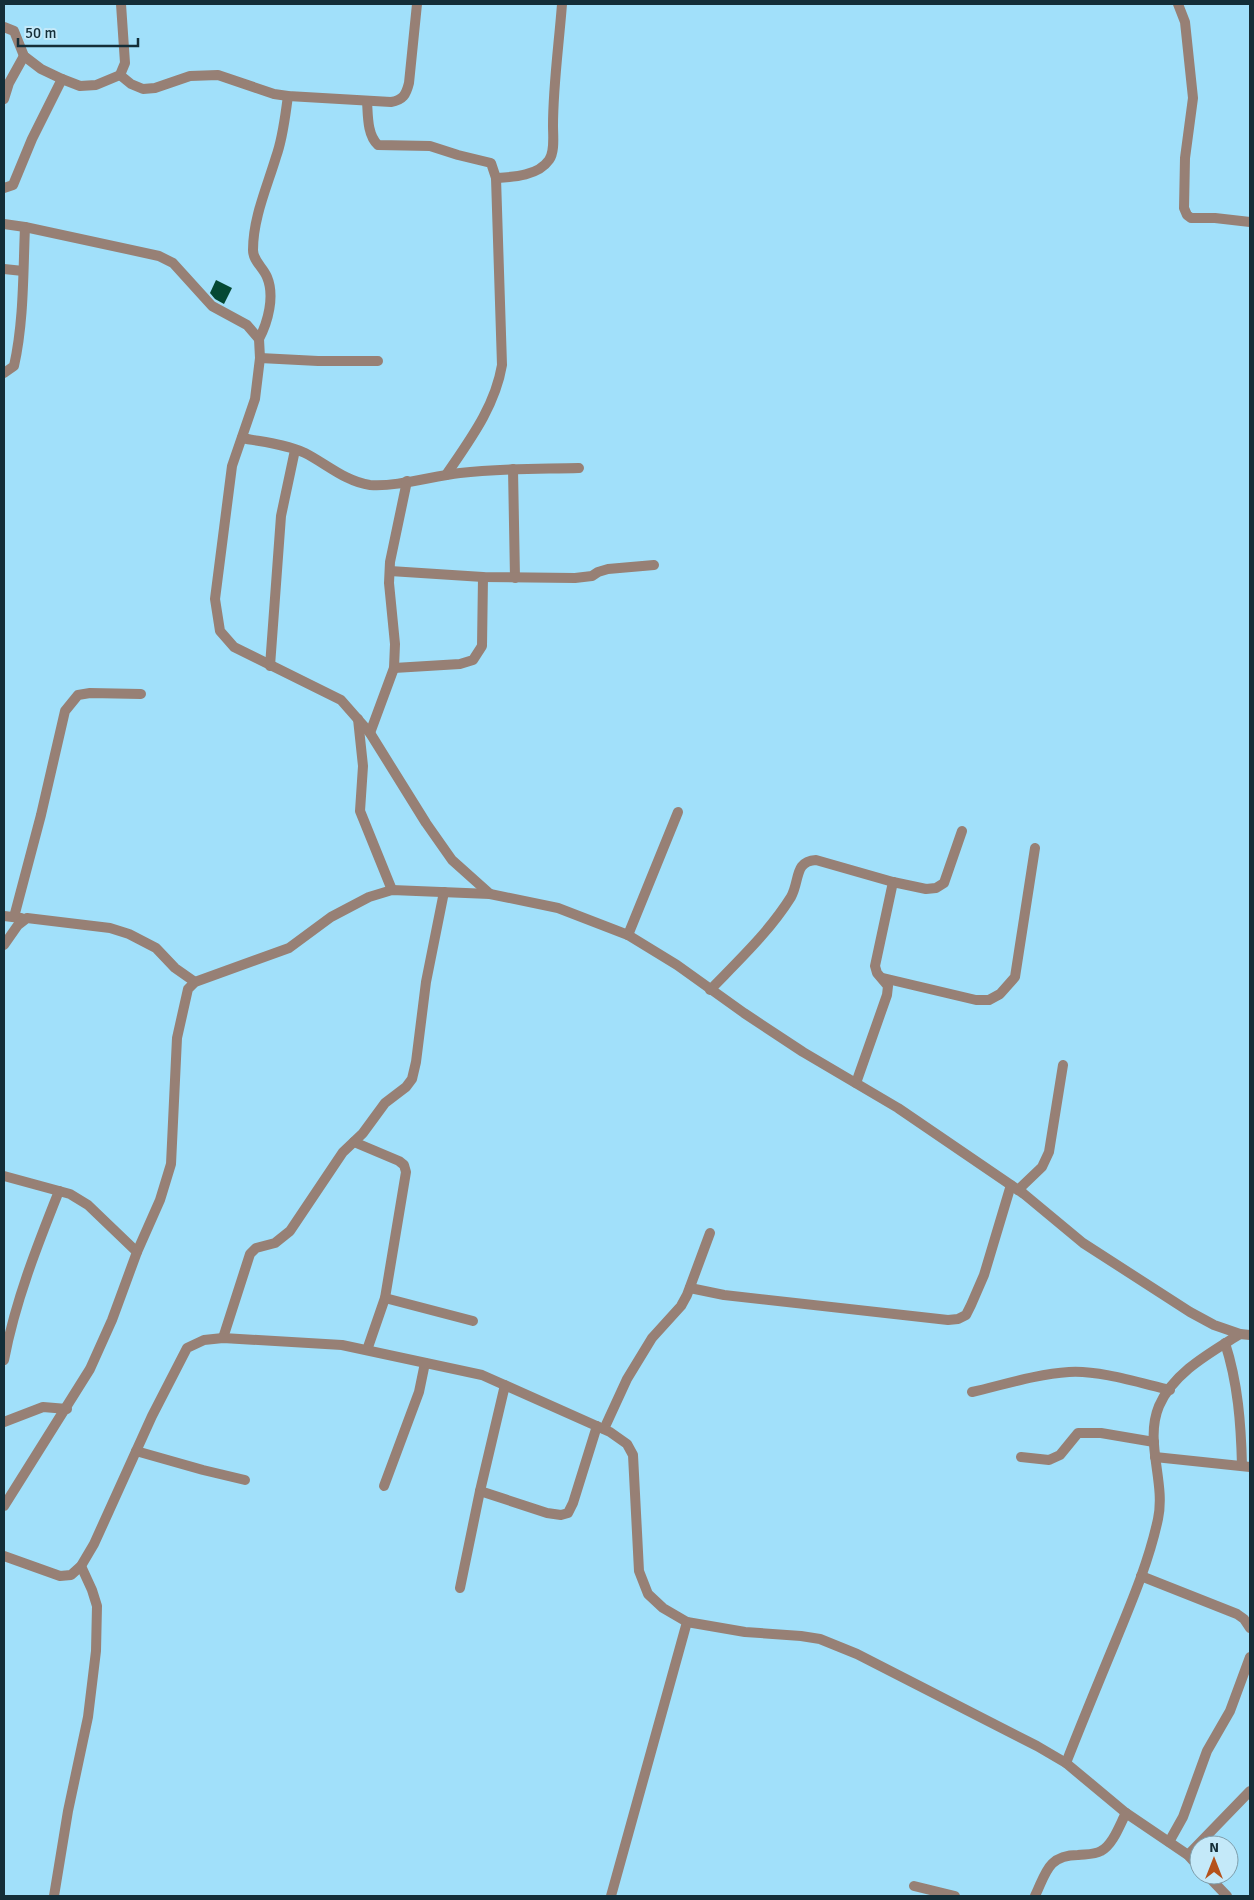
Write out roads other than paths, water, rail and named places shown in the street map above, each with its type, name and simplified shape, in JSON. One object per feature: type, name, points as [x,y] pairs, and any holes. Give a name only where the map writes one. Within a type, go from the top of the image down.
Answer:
[{"type":"street","points":[[4,27],[14,31],[24,56],[41,69],[80,86],[96,85],[120,75],[125,63],[121,4]]},
{"type":"street","points":[[120,75],[131,84],[143,89],[155,88],[190,76],[218,75],[274,94],[288,96],[367,101],[400,100],[406,94],[409,83],[416,4]]},
{"type":"street","points":[[496,178],[527,174],[547,163],[551,157],[562,4]]},
{"type":"street","points":[[1178,4],[1185,22],[1193,98],[1185,158],[1184,208],[1187,215],[1191,218],[1215,218],[1250,222]]},
{"type":"street","points":[[4,99],[9,83],[24,56]]},
{"type":"street","points":[[4,188],[13,185],[32,139],[62,79]]},
{"type":"street","points":[[288,96],[277,155],[258,215],[254,238],[253,252],[255,259],[267,277],[270,308],[267,323],[259,339],[260,358],[255,399],[232,466],[215,599],[220,631],[234,647],[341,700],[370,733],[426,823],[452,860],[490,894]]},
{"type":"street","points":[[367,101],[370,128],[373,140],[378,145],[430,146],[481,160],[491,163],[496,178],[502,365],[499,382],[480,425],[446,475]]},
{"type":"street","points":[[4,224],[26,227],[159,256],[173,263],[212,306],[247,325],[259,339]]},
{"type":"street","points":[[4,372],[14,366],[21,326],[26,227]]},
{"type":"street","points":[[4,269],[23,270]]},
{"type":"street","points":[[260,358],[318,361],[378,361]]},
{"type":"street","points":[[242,438],[304,452],[351,479],[369,485],[513,469],[578,468]]},
{"type":"street","points":[[270,666],[281,516],[295,450]]},
{"type":"street","points":[[513,469],[515,578]]},
{"type":"street","points":[[370,733],[394,668],[395,644],[390,562],[407,481]]},
{"type":"street","points":[[390,571],[484,577],[575,578],[592,576],[608,569],[654,565]]},
{"type":"street","points":[[394,668],[460,664],[473,660],[482,646],[484,577]]},
{"type":"street","points":[[141,694],[90,693],[78,695],[65,711],[40,815],[9,916],[110,928],[129,934],[156,948],[175,968],[195,982]]},
{"type":"street","points":[[358,719],[363,766],[360,810],[392,890]]},
{"type":"street","points":[[628,935],[678,812]]},
{"type":"street","points":[[710,990],[757,942],[781,912],[794,891],[802,865],[807,860],[816,860],[893,882],[926,889],[936,888],[944,883],[962,830]]},
{"type":"street","points":[[883,978],[976,1000],[989,1000],[1000,994],[1015,977],[1035,848]]},
{"type":"street","points":[[856,1083],[887,995],[888,986],[877,973],[875,966],[893,882]]},
{"type":"street","points":[[4,1506],[90,1369],[112,1320],[137,1252],[160,1200],[171,1164],[178,1038],[188,989],[195,982],[289,948],[332,917],[369,897],[392,890],[490,894],[558,908],[628,935],[677,964],[710,990],[803,1052],[898,1108],[1014,1187],[1083,1243],[1190,1312],[1214,1325],[1245,1334]]},
{"type":"street","points":[[223,1338],[250,1254],[256,1248],[275,1243],[290,1231],[334,1165],[363,1133],[385,1103],[406,1087],[412,1079],[416,1062],[426,982],[444,892]]},
{"type":"street","points":[[4,946],[18,925],[27,918]]},
{"type":"street","points":[[690,1288],[724,1295],[948,1320],[966,1314],[984,1275],[1014,1187],[1042,1167],[1049,1152],[1063,1065]]},
{"type":"street","points":[[354,1142],[399,1161],[404,1165],[406,1172],[385,1298],[367,1350]]},
{"type":"street","points":[[4,1176],[70,1194],[88,1204],[137,1252]]},
{"type":"street","points":[[4,1360],[9,1330],[59,1191]]},
{"type":"street","points":[[480,1492],[547,1513],[561,1515],[568,1513],[600,1427],[652,1338],[681,1306],[690,1288],[710,1232]]},
{"type":"street","points":[[385,1298],[473,1321]]},
{"type":"street","points":[[1066,1764],[1141,1576],[1154,1537],[1159,1516],[1160,1495],[1154,1442],[1154,1431],[1159,1406],[1177,1379],[1200,1359],[1225,1343],[1245,1334]]},
{"type":"street","points":[[4,1556],[60,1576],[71,1575],[81,1566],[94,1544],[136,1451],[187,1348],[204,1340],[223,1338],[342,1345],[482,1375],[600,1427],[627,1444],[632,1455],[639,1571],[648,1594],[663,1608],[688,1622],[745,1632],[820,1639],[857,1654],[1037,1746],[1066,1764],[1126,1813],[1188,1855],[1250,1792]]},
{"type":"street","points":[[1155,1457],[1246,1466],[1234,1370],[1225,1343]]},
{"type":"street","points":[[384,1486],[419,1392],[425,1363]]},
{"type":"street","points":[[972,1392],[1040,1376],[1069,1372],[1090,1373],[1170,1390]]},
{"type":"street","points":[[460,1588],[505,1385]]},
{"type":"street","points":[[4,1422],[42,1407],[66,1409]]},
{"type":"street","points":[[1021,1457],[1049,1460],[1060,1455],[1078,1433],[1101,1433],[1154,1442]]},
{"type":"street","points":[[136,1451],[245,1480]]},
{"type":"street","points":[[54,1896],[68,1811],[88,1716],[96,1651],[96,1606],[92,1590],[81,1566]]},
{"type":"street","points":[[1141,1576],[1237,1614],[1244,1619],[1250,1628]]},
{"type":"street","points":[[611,1896],[688,1622]]},
{"type":"street","points":[[1169,1842],[1183,1817],[1207,1752],[1230,1711],[1250,1657]]},
{"type":"street","points":[[1035,1896],[1046,1871],[1056,1859],[1101,1851],[1109,1844],[1126,1813]]},
{"type":"street","points":[[1217,1885],[1227,1896]]},
{"type":"street","points":[[914,1886],[956,1896]]}]
